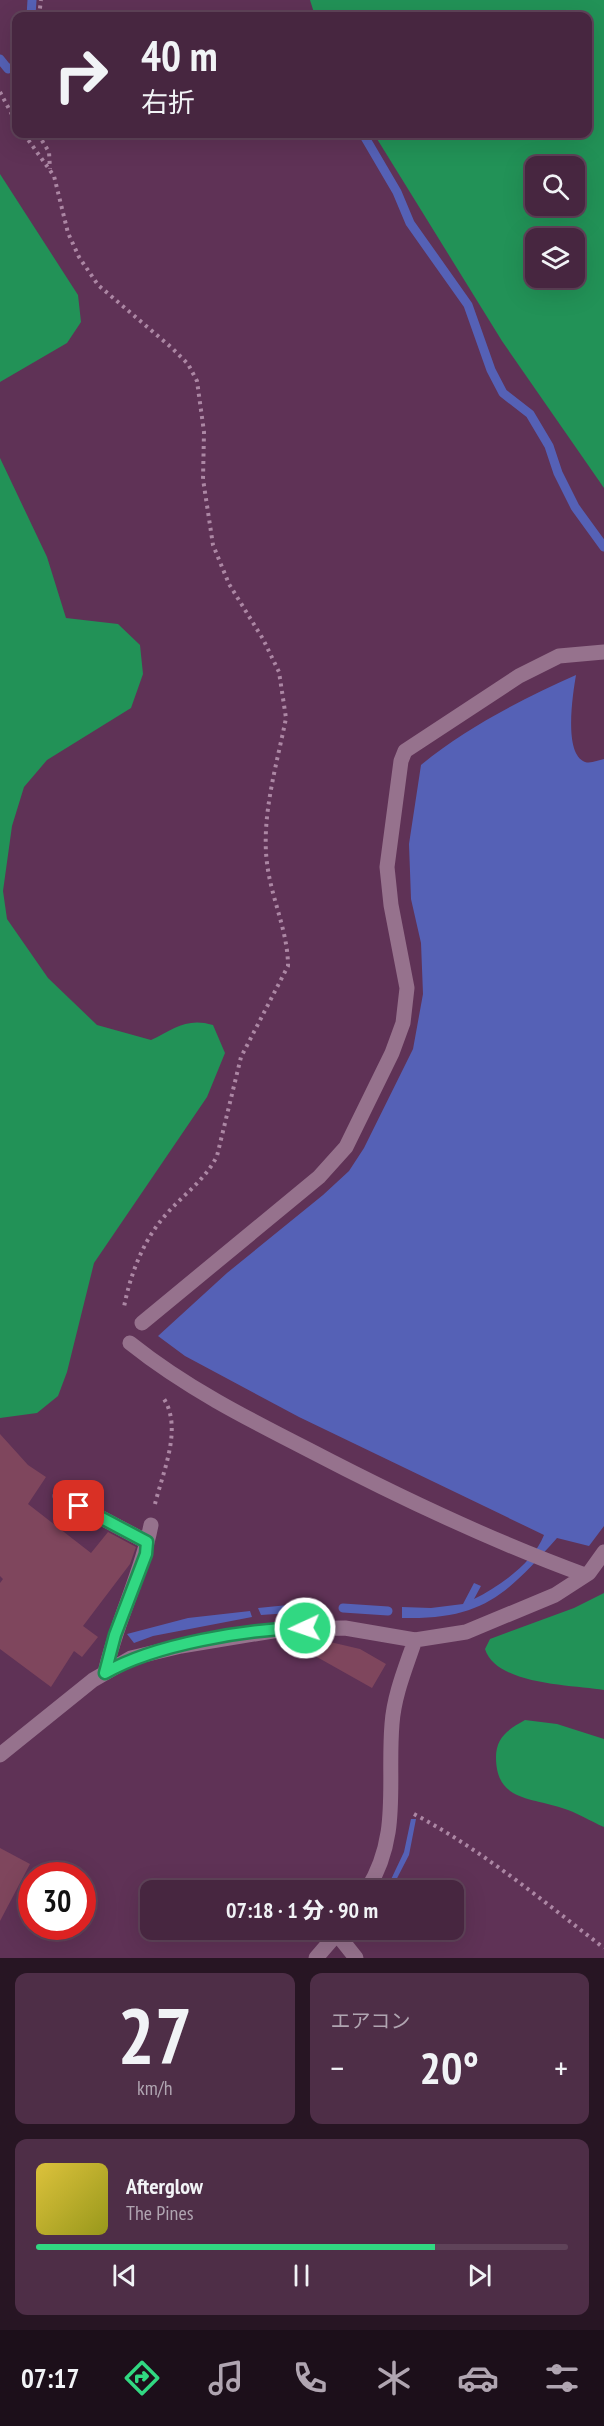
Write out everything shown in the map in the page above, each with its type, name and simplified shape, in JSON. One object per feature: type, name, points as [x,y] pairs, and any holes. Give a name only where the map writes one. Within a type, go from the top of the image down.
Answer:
[{"type":"street","points":[[142,1323],[319,1176],[339,1155],[346,1147],[392,1053],[403,1023],[407,988],[391,905],[387,867],[401,761],[405,751],[519,676],[559,656],[604,652]]},
{"type":"street","points":[[130,1343],[161,1368],[207,1398],[392,1492],[524,1553],[585,1575]]},
{"type":"street","points":[[60,1496],[147,1542]]},
{"type":"street","points":[[105,1673],[115,1635],[146,1554],[151,1525]]},
{"type":"street","points":[[0,1755],[93,1680],[131,1658],[181,1646],[285,1629],[345,1628],[415,1640],[466,1632],[555,1595],[585,1575],[604,1552]]},
{"type":"street","points":[[372,1880],[384,1853],[392,1809],[392,1723],[398,1690],[415,1640]]},
{"type":"street","points":[[316,1958],[332,1940]]},
{"type":"street","points":[[344,1940],[356,1958]]},
{"type":"path","points":[[0,92],[12,114]]},
{"type":"path","points":[[27,138],[54,176],[68,233],[79,257],[98,285],[172,348],[188,364],[197,381],[204,432],[203,479],[208,530],[229,584],[263,639],[279,672],[286,718],[266,835],[273,900],[288,953],[288,966],[241,1057],[217,1156],[210,1171],[162,1218],[136,1265],[124,1304],[122,1326],[130,1343]]},
{"type":"path","points":[[40,138],[49,152],[50,170]]},
{"type":"path","points":[[151,1525],[172,1434],[169,1408],[159,1393]]},
{"type":"path","points":[[392,1809],[413,1814],[440,1828],[523,1885],[604,1948]]},
{"type":"green space","points":[[310,0],[604,0],[604,488],[502,341],[376,138],[592,138],[592,12],[314,12]]},
{"type":"green space","points":[[0,174],[78,295],[81,322],[67,343],[0,382]]},
{"type":"green space","points":[[0,458],[47,557],[66,618],[118,624],[140,645],[143,674],[131,708],[47,760],[24,787],[12,826],[3,891],[7,919],[48,978],[97,1025],[151,1040],[181,1025],[204,1023],[213,1025],[225,1053],[207,1097],[94,1263],[67,1372],[58,1396],[37,1413],[0,1418]]},
{"type":"green space","points":[[604,1593],[604,1690],[555,1684],[519,1676],[504,1670],[492,1661],[485,1649],[490,1639],[574,1608]]},
{"type":"green space","points":[[525,1720],[557,1724],[604,1739],[604,1827],[567,1810],[517,1795],[508,1790],[502,1782],[496,1757],[498,1744],[509,1730]]},
{"type":"water","points":[[576,675],[571,722],[574,748],[578,757],[585,762],[604,759],[604,1526],[589,1546],[557,1538],[507,1589],[473,1609],[430,1617],[402,1618],[402,1607],[431,1608],[463,1604],[474,1583],[481,1586],[474,1599],[484,1594],[515,1573],[532,1555],[544,1535],[299,1417],[185,1356],[158,1336],[227,1273],[349,1171],[364,1148],[413,1049],[423,994],[421,943],[411,899],[409,844],[421,765],[456,739],[495,715]]},
{"type":"water","points":[[320,1604],[319,1611],[261,1615],[258,1608]]},
{"type":"water","points":[[250,1611],[252,1617],[153,1636],[134,1643],[127,1634],[188,1618]]},
{"type":"water","points":[[411,1819],[416,1819],[409,1855],[396,1880],[391,1880],[404,1852]]},
{"type":"building","points":[[0,1434],[28,1465],[46,1477],[28,1504],[91,1553],[108,1532],[136,1547],[130,1564],[83,1626],[98,1637],[82,1657],[74,1651],[51,1687],[0,1649],[0,1583],[3,1579],[0,1576]]},
{"type":"building","points":[[313,1638],[360,1649],[386,1664],[372,1688],[285,1639]]},
{"type":"building","points":[[0,1848],[26,1862],[18,1862],[18,1887],[0,1921]]},
{"type":"waterway","points":[[31,12],[32,0]]},
{"type":"waterway","points":[[0,59],[8,69],[12,68]]},
{"type":"waterway","points":[[365,138],[397,192],[410,223],[468,305],[491,370],[503,393],[530,414],[549,446],[558,473],[575,507],[604,547]]},
{"type":"waterway","points":[[343,1608],[388,1611]]},
{"type":"route","points":[[79,1506],[147,1542],[146,1554],[115,1635],[105,1673],[131,1658],[181,1646],[233,1636],[305,1628]]}]
